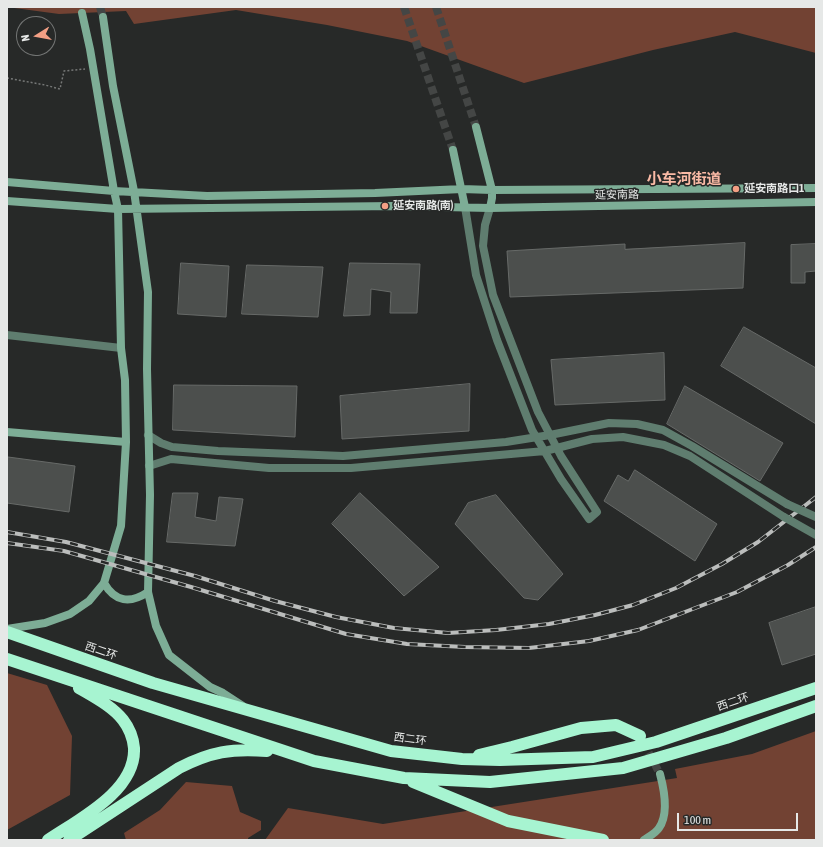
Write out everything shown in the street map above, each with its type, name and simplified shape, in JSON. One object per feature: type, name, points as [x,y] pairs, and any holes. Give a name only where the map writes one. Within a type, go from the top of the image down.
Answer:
[{"type":"highway","name":"西二环","points":[[7,632],[153,683],[391,751],[462,759],[500,760],[594,757],[656,742],[816,688]]},
{"type":"highway","points":[[7,659],[314,761],[404,778],[490,782],[623,768],[726,738],[816,706]]},
{"type":"highway","points":[[48,840],[108,800],[120,787],[130,770],[134,754],[131,732],[122,719],[106,705],[64,678]]},
{"type":"highway","points":[[462,759],[581,728],[616,725],[640,736]]},
{"type":"highway","points":[[69,840],[179,768],[194,760],[215,753],[233,750],[286,752]]},
{"type":"highway","points":[[404,778],[508,821],[603,840]]},
{"type":"street","points":[[7,628],[45,623],[70,614],[89,601],[104,583],[121,526],[126,442],[125,380],[121,348],[118,209],[82,13]]},
{"type":"street","points":[[103,17],[113,86],[134,191],[148,292],[147,369],[150,495],[148,592],[156,626],[169,655],[210,687],[223,693],[252,711]]},
{"type":"street","points":[[453,150],[462,189],[476,275],[497,340],[532,430],[561,479],[589,519],[597,512],[550,435],[538,412],[493,295],[484,246],[485,225],[490,208],[492,190],[476,127]]},
{"type":"street","points":[[7,182],[114,191],[207,196],[375,193],[462,189],[816,188]]},
{"type":"street","name":"延安南路","points":[[7,201],[118,209],[390,206],[490,208],[816,202]]},
{"type":"street","points":[[7,335],[121,348]]},
{"type":"street","points":[[148,435],[161,443],[172,447],[218,451],[343,456],[506,442],[609,423],[637,424],[663,430],[787,504],[816,517]]},
{"type":"street","points":[[7,432],[126,442]]},
{"type":"street","points":[[149,466],[171,459],[269,468],[351,468],[545,451],[592,439],[624,437],[664,445],[690,456],[784,517],[816,535]]},
{"type":"street","points":[[104,583],[109,591],[117,597],[128,600],[138,599],[148,592]]},
{"type":"street","points":[[644,840],[659,829],[665,812],[664,790],[660,774]]},
{"type":"path","points":[[7,78],[60,89],[64,71],[93,68]]},
{"type":"shaded area","points":[[7,7],[816,7],[816,53],[735,32],[653,50],[524,83],[407,41],[327,25],[236,10],[134,24],[126,11],[59,14]]},
{"type":"shaded area","points":[[7,673],[47,685],[72,736],[70,795],[7,830]]},
{"type":"shaded area","points":[[816,731],[816,840],[265,840],[288,808],[383,824],[677,778],[675,769],[752,754]]},
{"type":"shaded area","points":[[186,782],[232,786],[240,812],[261,821],[261,830],[248,838],[248,840],[126,840],[124,833],[160,810]]},
{"type":"building","points":[[745,243],[743,288],[510,297],[507,251],[625,244],[625,249]]},
{"type":"building","points":[[816,244],[816,271],[805,272],[805,283],[791,283],[791,245]]},
{"type":"building","points":[[181,263],[229,266],[226,317],[178,314]]},
{"type":"building","points":[[350,263],[420,264],[417,313],[390,313],[391,292],[371,289],[370,315],[344,316]]},
{"type":"building","points":[[247,265],[323,267],[318,317],[242,314]]},
{"type":"building","points":[[744,327],[816,368],[816,424],[721,366]]},
{"type":"building","points":[[664,353],[665,400],[555,405],[551,360]]},
{"type":"building","points":[[470,384],[469,431],[342,439],[340,396]]},
{"type":"building","points":[[174,385],[297,386],[295,437],[173,430]]},
{"type":"building","points":[[685,386],[783,443],[760,481],[667,424]]},
{"type":"building","points":[[8,457],[75,466],[69,512],[7,503]]},
{"type":"building","points":[[635,470],[717,524],[695,561],[604,501],[618,475],[628,481]]},
{"type":"building","points":[[173,493],[198,493],[195,517],[216,521],[219,497],[243,499],[235,546],[167,542]]},
{"type":"building","points":[[360,493],[439,567],[404,596],[332,524]]},
{"type":"building","points":[[496,495],[563,574],[538,600],[524,598],[455,524],[468,503]]},
{"type":"building","points":[[816,607],[816,654],[782,665],[769,623]]},
{"type":"tunnel","points":[[100,7],[103,17]]},
{"type":"tunnel","points":[[404,7],[453,150]]},
{"type":"tunnel","points":[[436,7],[476,127]]},
{"type":"tunnel","points":[[643,742],[660,774]]},
{"type":"railway","points":[[7,532],[66,542],[195,576],[275,601],[336,617],[394,628],[448,633],[496,630],[549,624],[595,615],[633,605],[676,588],[722,564],[758,542],[816,497]]},
{"type":"railway","points":[[7,543],[64,551],[191,587],[346,634],[407,644],[529,648],[589,641],[638,630],[737,592],[788,565],[816,547]]},
{"type":"place","name":"延安南路口1","points":[[736,189]]},
{"type":"place","name":"延安南路(南)","points":[[385,206]]},
{"type":"district","name":"小车河街道","points":[[684,179]]}]
